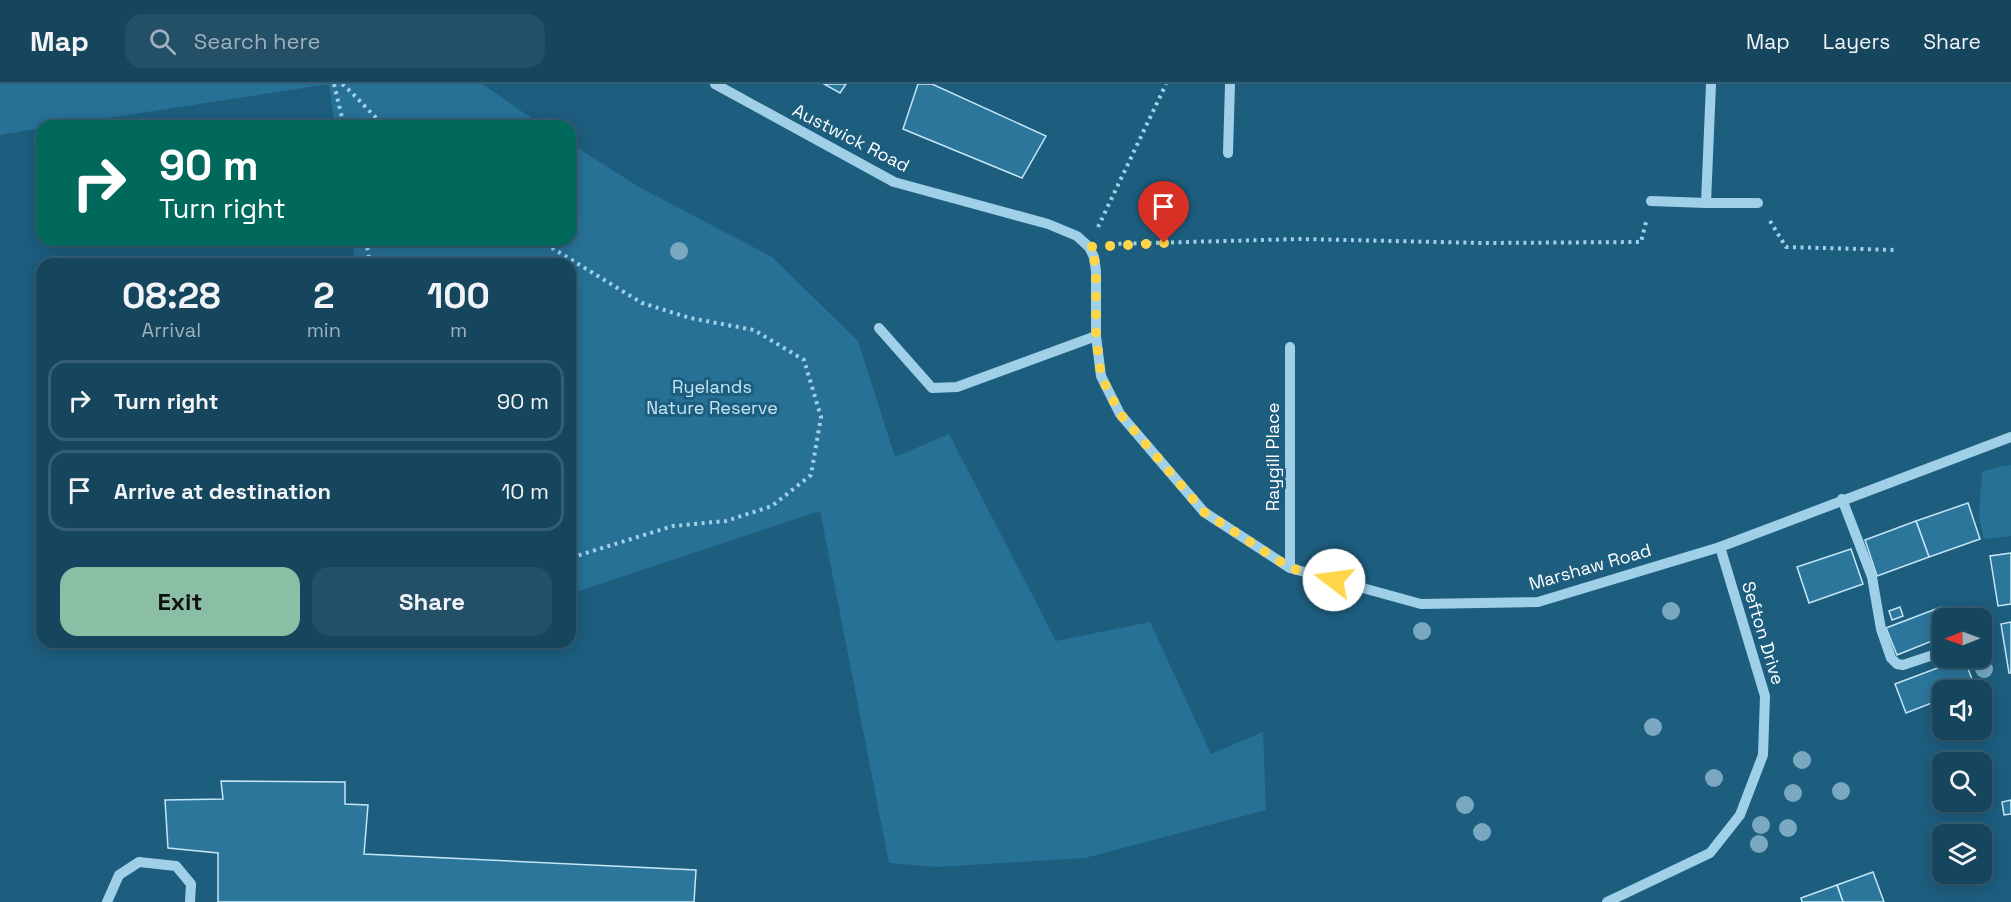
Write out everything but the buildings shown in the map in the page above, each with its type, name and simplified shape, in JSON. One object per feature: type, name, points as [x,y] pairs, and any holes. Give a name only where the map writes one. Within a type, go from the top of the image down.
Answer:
[{"type":"street","name":"Austwick Road","points":[[715,84],[894,182],[1048,224],[1077,236],[1089,247]]},
{"type":"street","points":[[1228,153],[1230,84]]},
{"type":"street","points":[[1706,203],[1711,84]]},
{"type":"street","points":[[1651,201],[1758,203]]},
{"type":"street","name":"Marshaw Road","points":[[1089,247],[1094,257],[1096,271],[1096,336],[1101,376],[1120,414],[1204,512],[1290,568],[1421,604],[1538,602],[1720,547],[2011,437]]},
{"type":"street","points":[[879,328],[932,388],[957,387],[1096,336]]},
{"type":"street","name":"Raygill Place","points":[[1290,347],[1290,568]]},
{"type":"street","points":[[1842,499],[1872,577],[1881,629],[1891,658],[1896,664],[1903,665],[1932,655]]},
{"type":"street","name":"Sefton Drive","points":[[1607,902],[1710,853],[1740,815],[1763,755],[1765,696],[1720,547]]},
{"type":"street","points":[[107,902],[119,875],[139,862],[176,866],[191,884],[190,902]]},
{"type":"path","points":[[334,84],[343,120]]},
{"type":"path","points":[[342,84],[356,95],[378,120]]},
{"type":"path","points":[[1089,247],[1166,84]]},
{"type":"path","points":[[1089,247],[1119,244],[1300,240],[1484,243],[1641,242],[1651,201]]},
{"type":"path","points":[[1758,203],[1786,247],[1896,250]]},
{"type":"path","points":[[549,246],[568,258]]},
{"type":"path","points":[[576,263],[642,303],[690,318],[754,330],[804,360],[822,417],[810,475],[772,506],[726,521],[673,526],[576,556]]},
{"type":"green space","points":[[0,84],[329,84],[96,120],[36,120],[36,129],[0,135]]},
{"type":"green space","points":[[329,84],[482,84],[534,120],[334,120]]},
{"type":"green space","name":"Ryelands Nature Reserve","points":[[576,147],[639,187],[772,257],[858,341],[895,457],[949,434],[1056,641],[1150,622],[1211,754],[1263,732],[1266,810],[1085,858],[937,867],[889,863],[820,511],[576,592],[576,258],[354,258],[353,246],[576,246]]},
{"type":"green space","points":[[2011,465],[2011,536],[1984,539],[1979,517],[1982,472]]},
{"type":"route","points":[[1164,243],[1089,247],[1094,257],[1096,271],[1096,336],[1101,376],[1120,414],[1204,512],[1290,568],[1334,580]]}]
